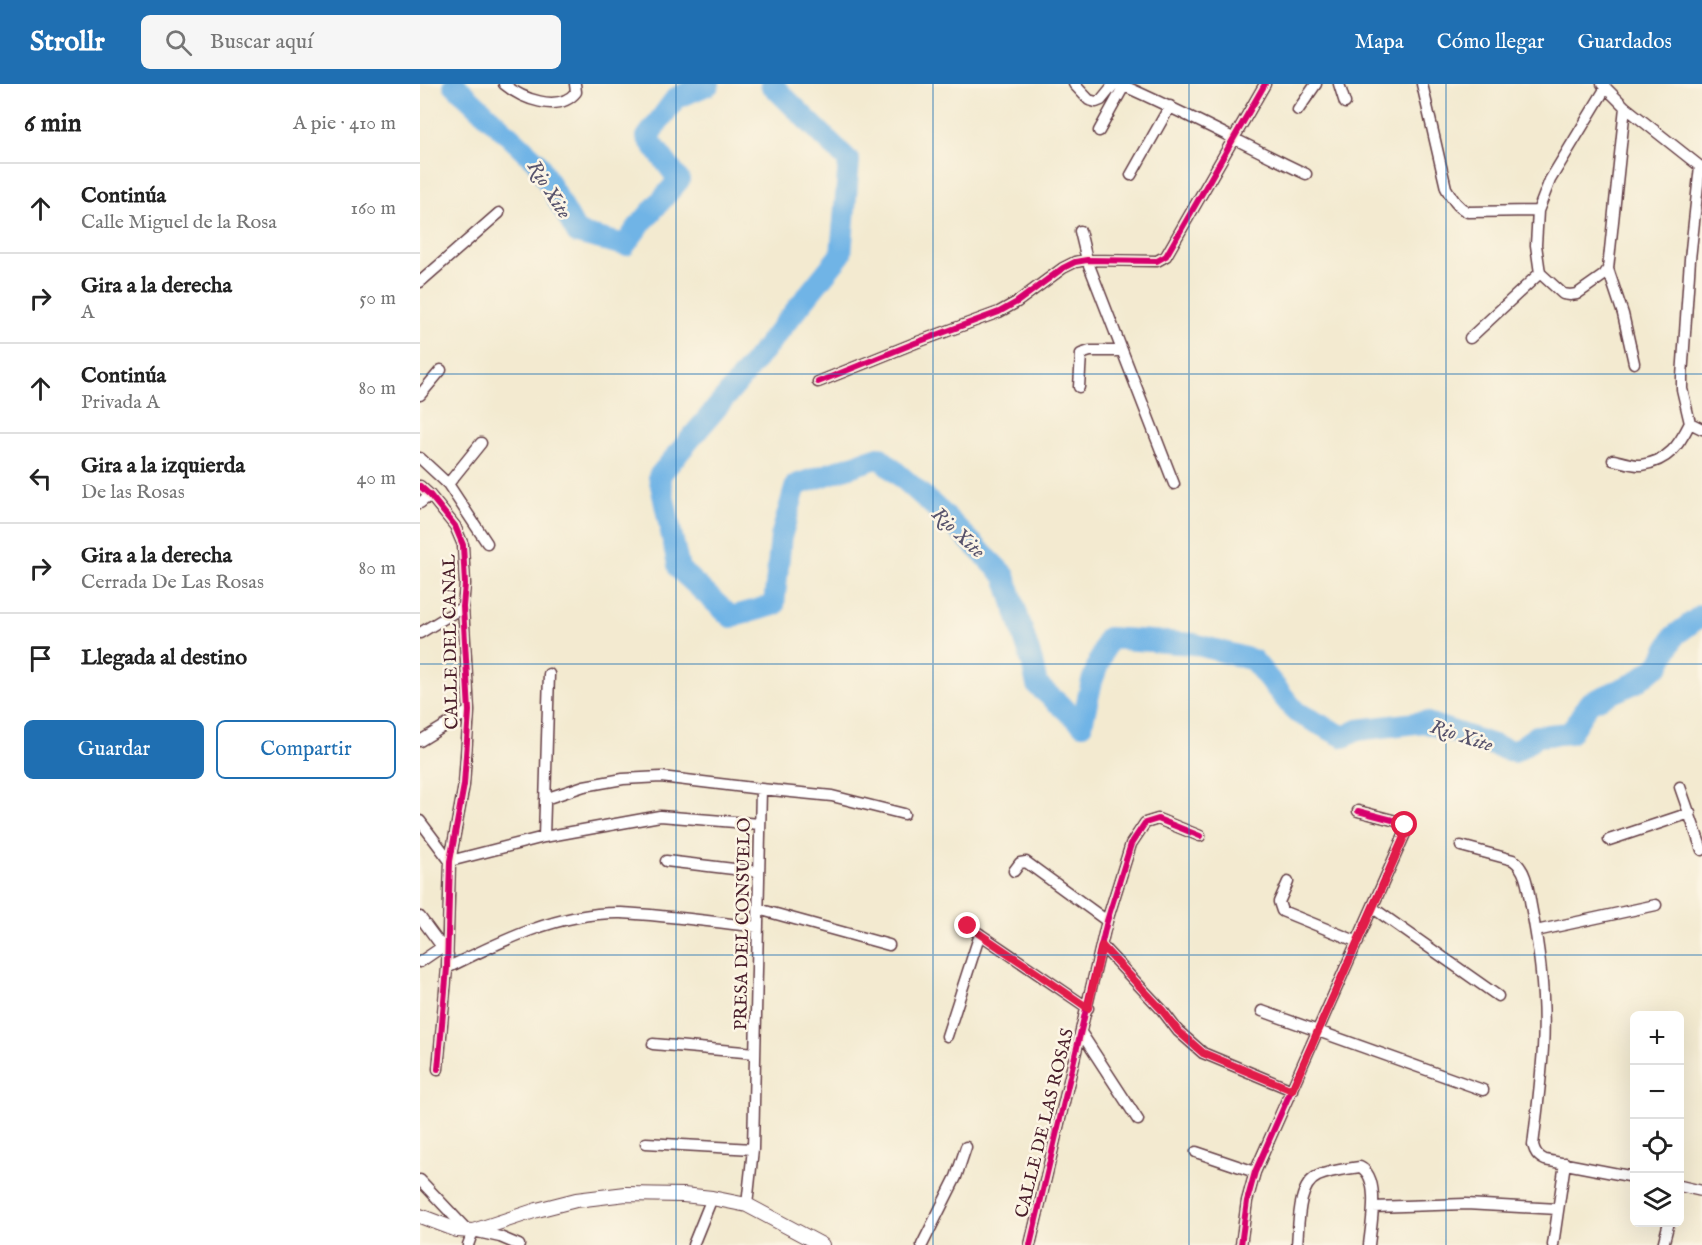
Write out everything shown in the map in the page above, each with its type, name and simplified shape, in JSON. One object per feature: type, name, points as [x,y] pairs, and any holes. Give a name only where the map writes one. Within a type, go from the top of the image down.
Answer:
[{"type":"street","points":[[504,84],[517,95],[536,102],[559,101],[572,97],[576,92],[575,84]]},
{"type":"street","points":[[1074,84],[1089,100],[1096,102],[1121,85]]},
{"type":"street","points":[[818,382],[999,312],[1075,262],[1087,260],[1157,261],[1166,256],[1265,84]]},
{"type":"street","points":[[1298,110],[1316,84]]},
{"type":"street","points":[[1340,84],[1345,103]]},
{"type":"street","points":[[1422,84],[1446,188],[1461,209],[1468,212],[1538,211]]},
{"type":"street","points":[[1121,85],[1170,106],[1233,140],[1306,174]]},
{"type":"street","points":[[1099,131],[1121,85]]},
{"type":"street","points":[[1608,269],[1604,275],[1577,294],[1563,294],[1540,273],[1536,245],[1538,211],[1550,180],[1604,86],[1625,107],[1701,167],[1690,259],[1682,377],[1682,388],[1690,423],[1677,447],[1662,458],[1640,465],[1613,460]]},
{"type":"street","points":[[1131,176],[1170,106]]},
{"type":"street","points":[[1625,107],[1608,269],[1623,314],[1634,363]]},
{"type":"street","points":[[420,282],[499,213]]},
{"type":"street","points":[[1080,231],[1087,260],[1174,484]]},
{"type":"street","points":[[1470,338],[1540,273]]},
{"type":"street","points":[[1079,387],[1081,354],[1090,351],[1121,351]]},
{"type":"street","points":[[420,395],[441,370]]},
{"type":"street","points":[[1690,423],[1702,429]]},
{"type":"street","points":[[448,484],[481,443]]},
{"type":"street","points":[[420,458],[448,484],[487,543]]},
{"type":"street","name":"CALLE DEL CANAL","points":[[420,486],[455,526],[462,545],[469,711],[464,785],[450,861],[445,951],[447,968],[438,1069]]},
{"type":"street","points":[[420,503],[430,495]]},
{"type":"street","points":[[420,633],[463,607]]},
{"type":"street","points":[[544,837],[549,674]]},
{"type":"street","points":[[420,741],[469,711]]},
{"type":"street","points":[[545,799],[584,786],[623,779],[661,777],[832,796],[904,814]]},
{"type":"street","points":[[1680,787],[1702,850]]},
{"type":"street","name":"PRESA DEL CONSUELO","points":[[747,1205],[753,1149],[761,789]]},
{"type":"street","points":[[1241,1245],[1247,1201],[1255,1172],[1407,829],[1405,825],[1392,819],[1358,811]]},
{"type":"street","points":[[1609,840],[1690,813]]},
{"type":"street","points":[[420,821],[450,861],[544,837],[660,816],[760,824]]},
{"type":"street","name":"CALLE DE LAS ROSAS","points":[[1030,1245],[1082,1034],[1107,921],[1131,844],[1146,823],[1158,819],[1200,836]]},
{"type":"street","points":[[1461,846],[1513,860],[1519,864],[1527,884],[1536,931],[1542,984],[1543,1045],[1533,1144],[1539,1157],[1630,1176]]},
{"type":"street","points":[[666,861],[759,872]]},
{"type":"street","points":[[1014,871],[1020,863],[1026,862],[1107,921]]},
{"type":"street","points":[[1288,882],[1279,902],[1282,911],[1358,942]]},
{"type":"street","points":[[1536,931],[1656,905]]},
{"type":"street","points":[[1373,908],[1498,996]]},
{"type":"street","points":[[758,909],[889,945]]},
{"type":"street","points":[[447,968],[533,928],[584,916],[620,913],[758,927]]},
{"type":"street","points":[[420,917],[445,951],[420,962]]},
{"type":"street","points":[[968,926],[1088,1008]]},
{"type":"street","points":[[947,1036],[980,934]]},
{"type":"street","points":[[1102,946],[1162,1010],[1178,1031],[1203,1053],[1292,1090]]},
{"type":"street","points":[[1262,1011],[1484,1090]]},
{"type":"street","points":[[1082,1034],[1138,1120]]},
{"type":"street","points":[[653,1044],[756,1053]]},
{"type":"street","points":[[646,1143],[753,1149]]},
{"type":"street","points":[[921,1245],[956,1177],[966,1147]]},
{"type":"street","points":[[1196,1152],[1255,1172]]},
{"type":"street","points":[[1552,1245],[1565,1163]]},
{"type":"street","points":[[1297,1245],[1303,1191],[1308,1182],[1318,1175],[1360,1167],[1366,1169],[1370,1176],[1373,1207],[1369,1245]]},
{"type":"street","points":[[420,1180],[470,1231]]},
{"type":"street","points":[[1684,1188],[1702,1191]]},
{"type":"street","points":[[470,1231],[537,1210],[598,1197],[626,1194],[712,1198],[747,1205],[822,1245]]},
{"type":"street","points":[[693,1245],[712,1198]]},
{"type":"street","points":[[1373,1207],[1466,1204],[1558,1209]]},
{"type":"street","points":[[420,1216],[446,1227],[500,1237],[519,1245]]},
{"type":"street","points":[[1663,1245],[1668,1227]]},
{"type":"street","points":[[468,1245],[470,1231]]},
{"type":"waterway","name":"Rio Xite","points":[[454,84],[537,162],[577,233],[625,245],[679,180],[647,137],[676,98],[709,84]]},
{"type":"waterway","name":"Rio Xite","points":[[771,84],[849,161],[841,254],[659,476],[679,569],[731,617],[774,605],[781,537],[796,485],[879,457],[943,514],[1005,576],[1037,685],[1082,724],[1092,681],[1108,638],[1194,644],[1253,660],[1296,712],[1344,737],[1358,730],[1424,722],[1514,752],[1537,736],[1570,733],[1589,703],[1635,683],[1660,664],[1674,636],[1702,615]]},
{"type":"cycle path","points":[[818,382],[999,312],[1075,262],[1087,260],[1157,261],[1166,256],[1265,84]]},
{"type":"cycle path","points":[[420,486],[455,526],[463,545],[465,584],[463,607],[469,711],[464,785],[450,861],[447,968],[438,1069]]},
{"type":"cycle path","points":[[1241,1245],[1247,1201],[1255,1172],[1407,829],[1400,822],[1358,811]]},
{"type":"cycle path","points":[[1030,1245],[1107,921],[1131,844],[1145,823],[1158,819],[1200,836]]},
{"type":"route","points":[[968,926],[1088,1008],[1102,946],[1162,1010],[1178,1031],[1203,1053],[1292,1090],[1405,835],[1407,829],[1405,825]]}]
